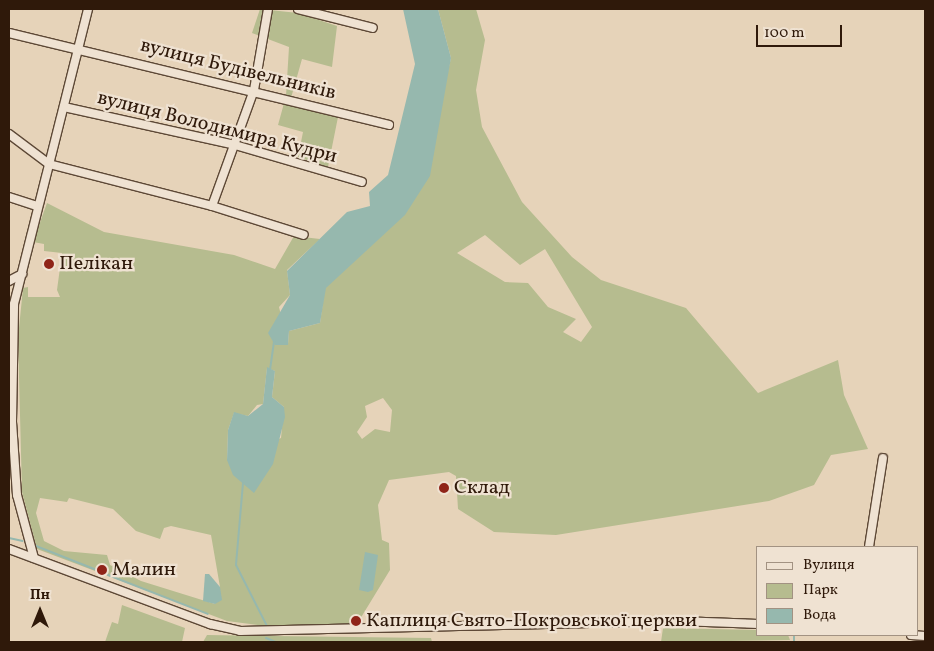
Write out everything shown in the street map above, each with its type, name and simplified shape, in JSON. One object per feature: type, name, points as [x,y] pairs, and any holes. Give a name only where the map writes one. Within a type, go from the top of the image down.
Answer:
[{"type":"street","points":[[34,558],[31,541],[17,495],[11,381],[12,302],[22,274],[36,206],[49,164],[88,9]]},
{"type":"street","points":[[212,206],[254,90],[268,9]]},
{"type":"street","points":[[298,9],[373,28]]},
{"type":"street","name":"вулиця Будівельників","points":[[9,32],[78,50],[254,90],[389,125]]},
{"type":"street","name":"вулиця Володимира Кудри","points":[[64,107],[235,146],[362,182]]},
{"type":"street","points":[[9,134],[49,164],[212,206],[304,235]]},
{"type":"street","points":[[9,197],[36,206]]},
{"type":"street","points":[[9,281],[22,274]]},
{"type":"street","points":[[869,546],[883,458]]},
{"type":"street","points":[[9,549],[210,624],[265,632],[678,621],[756,624]]},
{"type":"green space","points":[[260,9],[298,13],[337,26],[332,67],[302,59],[289,105],[338,117],[328,167],[298,157],[303,132],[278,125],[286,96],[289,47],[252,33]]},
{"type":"green space","points":[[438,9],[476,9],[485,40],[476,90],[482,127],[522,202],[572,257],[601,280],[686,308],[758,393],[838,360],[844,395],[868,449],[831,455],[814,485],[769,501],[556,535],[494,532],[458,509],[456,476],[449,472],[389,480],[378,505],[382,540],[389,543],[390,570],[357,624],[273,627],[227,621],[37,549],[22,492],[18,338],[23,288],[28,287],[28,297],[60,297],[57,290],[62,253],[44,251],[44,244],[33,242],[47,203],[104,232],[234,255],[275,269],[294,236],[320,239],[287,270],[290,295],[279,307],[288,344],[289,331],[320,323],[325,288],[341,270],[445,84],[451,58]],"holes":[[[485,235],[520,265],[545,249],[592,327],[581,342],[563,332],[576,319],[548,307],[528,283],[505,282],[457,253]],[[267,368],[275,371],[272,397],[284,407],[281,438],[227,460],[228,430],[234,413],[248,416],[257,405],[263,404]],[[383,398],[392,410],[390,432],[375,429],[362,439],[357,432],[367,417],[365,406]],[[40,498],[67,502],[69,498],[113,509],[136,531],[160,539],[164,528],[171,526],[211,535],[220,587],[215,604],[141,581],[110,565],[107,555],[64,551],[44,541],[36,513]]]},
{"type":"green space","points":[[122,605],[185,628],[182,642],[105,642],[112,622],[118,624]]},
{"type":"green space","points":[[663,628],[756,630],[756,636],[788,636],[790,640],[661,642]]},
{"type":"green space","points":[[207,635],[431,638],[432,642],[203,642]]},
{"type":"water","points":[[403,9],[438,9],[451,58],[430,176],[405,215],[326,288],[320,323],[289,331],[288,345],[275,345],[268,333],[290,295],[287,271],[347,212],[370,206],[369,192],[388,175],[415,64]]},
{"type":"water","points":[[267,367],[275,371],[272,397],[284,407],[285,417],[273,464],[254,493],[233,475],[227,460],[228,430],[234,412],[248,416],[263,404]]},
{"type":"water","points":[[365,552],[378,555],[373,590],[368,592],[359,590]]},
{"type":"water","points":[[205,574],[209,574],[220,587],[222,600],[215,604],[203,601]]},
{"type":"waterway","points":[[270,370],[274,340]]},
{"type":"waterway","points":[[243,483],[236,565],[267,626]]},
{"type":"waterway","points":[[9,538],[23,541]]},
{"type":"waterway","points":[[36,546],[99,571]]},
{"type":"waterway","points":[[108,575],[208,614]]},
{"type":"waterway","points":[[794,636],[794,642]]},
{"type":"waterway","points":[[266,638],[276,642]]},
{"type":"place","name":"Пелікан","points":[[49,264]]},
{"type":"place","name":"Склад","points":[[444,488]]},
{"type":"place","name":"Малин","points":[[102,570]]},
{"type":"place","name":"Каплиця Свято-Покровської церкви","points":[[356,621]]}]
